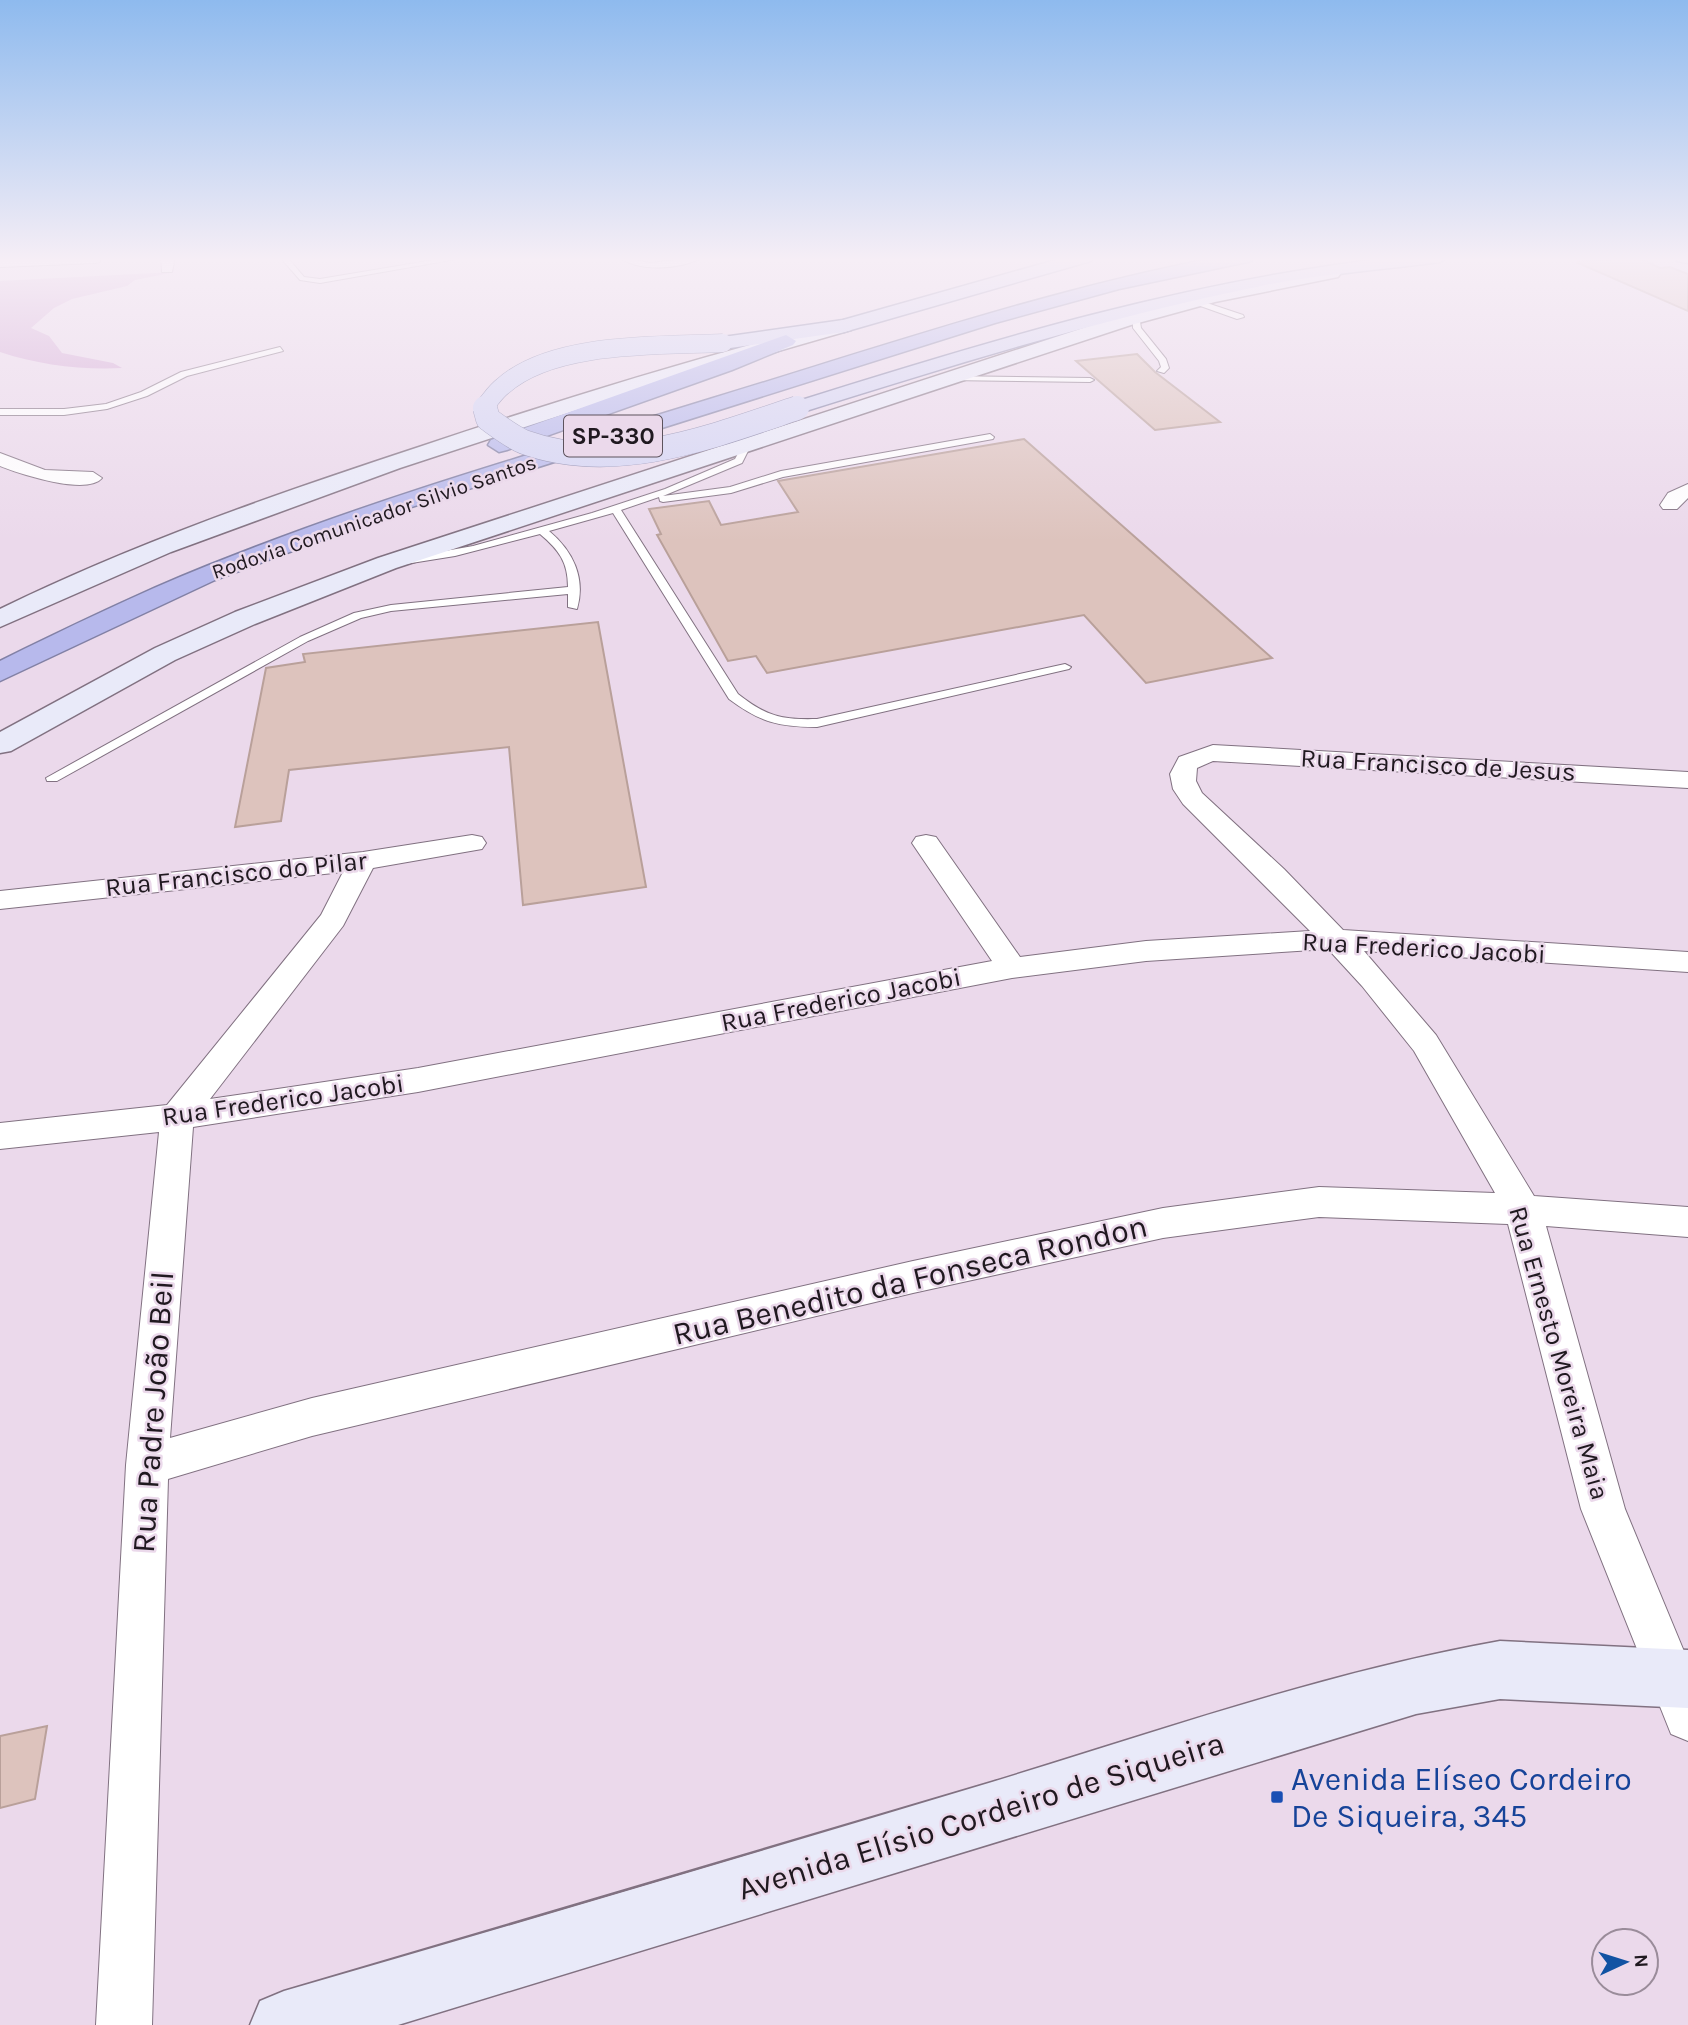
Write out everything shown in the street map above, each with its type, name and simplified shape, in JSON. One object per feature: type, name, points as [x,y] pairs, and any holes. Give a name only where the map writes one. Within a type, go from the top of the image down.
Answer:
[{"type":"highway","points":[[420,478],[461,458],[762,352]]},
{"type":"highway","name":"Rodovia Comunicador Silvio Santos","points":[[0,645],[93,601],[230,545],[420,478],[838,352]]},
{"type":"highway","name":"Rodovia Comunicador Silvio Santos","points":[[0,672],[85,630],[275,547],[449,486],[887,352]]},
{"type":"main road","points":[[631,352],[576,356],[529,369],[495,389],[485,405],[488,419],[513,439],[545,449],[619,454],[653,451],[705,438],[977,352]]},
{"type":"main road","points":[[0,619],[140,556],[411,456],[521,419],[750,352]]},
{"type":"main road","points":[[0,744],[165,654],[245,618],[387,563],[1030,352]]},
{"type":"main road","name":"Avenida Elísio Cordeiro de Siqueira","points":[[284,2025],[657,1916],[1262,1729],[1416,1685],[1500,1670],[1682,1692]]},
{"type":"street","points":[[0,459],[42,475],[93,478]]},
{"type":"street","points":[[1670,505],[1675,496],[1688,490]]},
{"type":"street","name":"Rua Francisco de Jesus","points":[[1190,761],[1203,754],[1224,753],[1688,780]]},
{"type":"street","name":"Rua Ernesto Moreira Maia","points":[[1190,761],[1182,771],[1181,784],[1192,798],[1274,875],[1373,979],[1425,1043],[1523,1210],[1603,1509],[1682,1692]]},
{"type":"street","name":"Rua Francisco do Pilar","points":[[0,900],[363,860],[472,843]]},
{"type":"street","points":[[926,843],[1012,968]]},
{"type":"street","points":[[177,1117],[333,919],[363,860]]},
{"type":"street","name":"Rua Frederico Jacobi","points":[[0,1136],[177,1117],[418,1080],[1012,968],[1203,946],[1334,939],[1688,962]]},
{"type":"street","name":"Rua Padre João Beil","points":[[124,2025],[147,1465],[177,1117]]},
{"type":"street","name":"Rua Benedito da Fonseca Rondon","points":[[147,1465],[312,1416],[965,1265],[1163,1223],[1319,1202],[1523,1210],[1688,1222]]},
{"type":"lane","points":[[0,412],[64,412],[107,406],[144,394],[184,374],[270,352]]},
{"type":"lane","points":[[1156,352],[1165,368],[1161,371]]},
{"type":"lane","points":[[948,378],[1090,380]]},
{"type":"lane","points":[[643,501],[731,490],[780,474],[990,437]]},
{"type":"lane","points":[[387,563],[439,558],[616,510],[739,461],[748,443]]},
{"type":"lane","points":[[616,510],[733,696],[760,717],[783,724],[817,723],[1065,667]]},
{"type":"lane","points":[[542,530],[568,550],[574,569],[573,607]]},
{"type":"lane","points":[[52,778],[304,639],[358,615],[391,608],[573,590]]},
{"type":"shaded area","points":[[0,352],[61,352],[113,363],[122,368],[60,366]]},
{"type":"building","points":[[1137,354],[1155,372],[1220,422],[1155,430],[1076,361]]},
{"type":"building","points":[[1024,439],[1272,658],[1146,683],[1084,615],[767,673],[756,656],[728,661],[657,535],[661,534],[649,509],[709,501],[721,525],[798,512],[778,481]]},
{"type":"building","points":[[598,622],[646,887],[523,905],[509,747],[289,770],[281,821],[235,827],[266,668],[305,662],[303,654]]},
{"type":"building","points":[[47,1726],[35,1799],[0,1808],[0,1736]]},
{"type":"place","name":"Avenida Elíseo Cordeiro De Siqueira, 345","points":[[1277,1797]]}]
